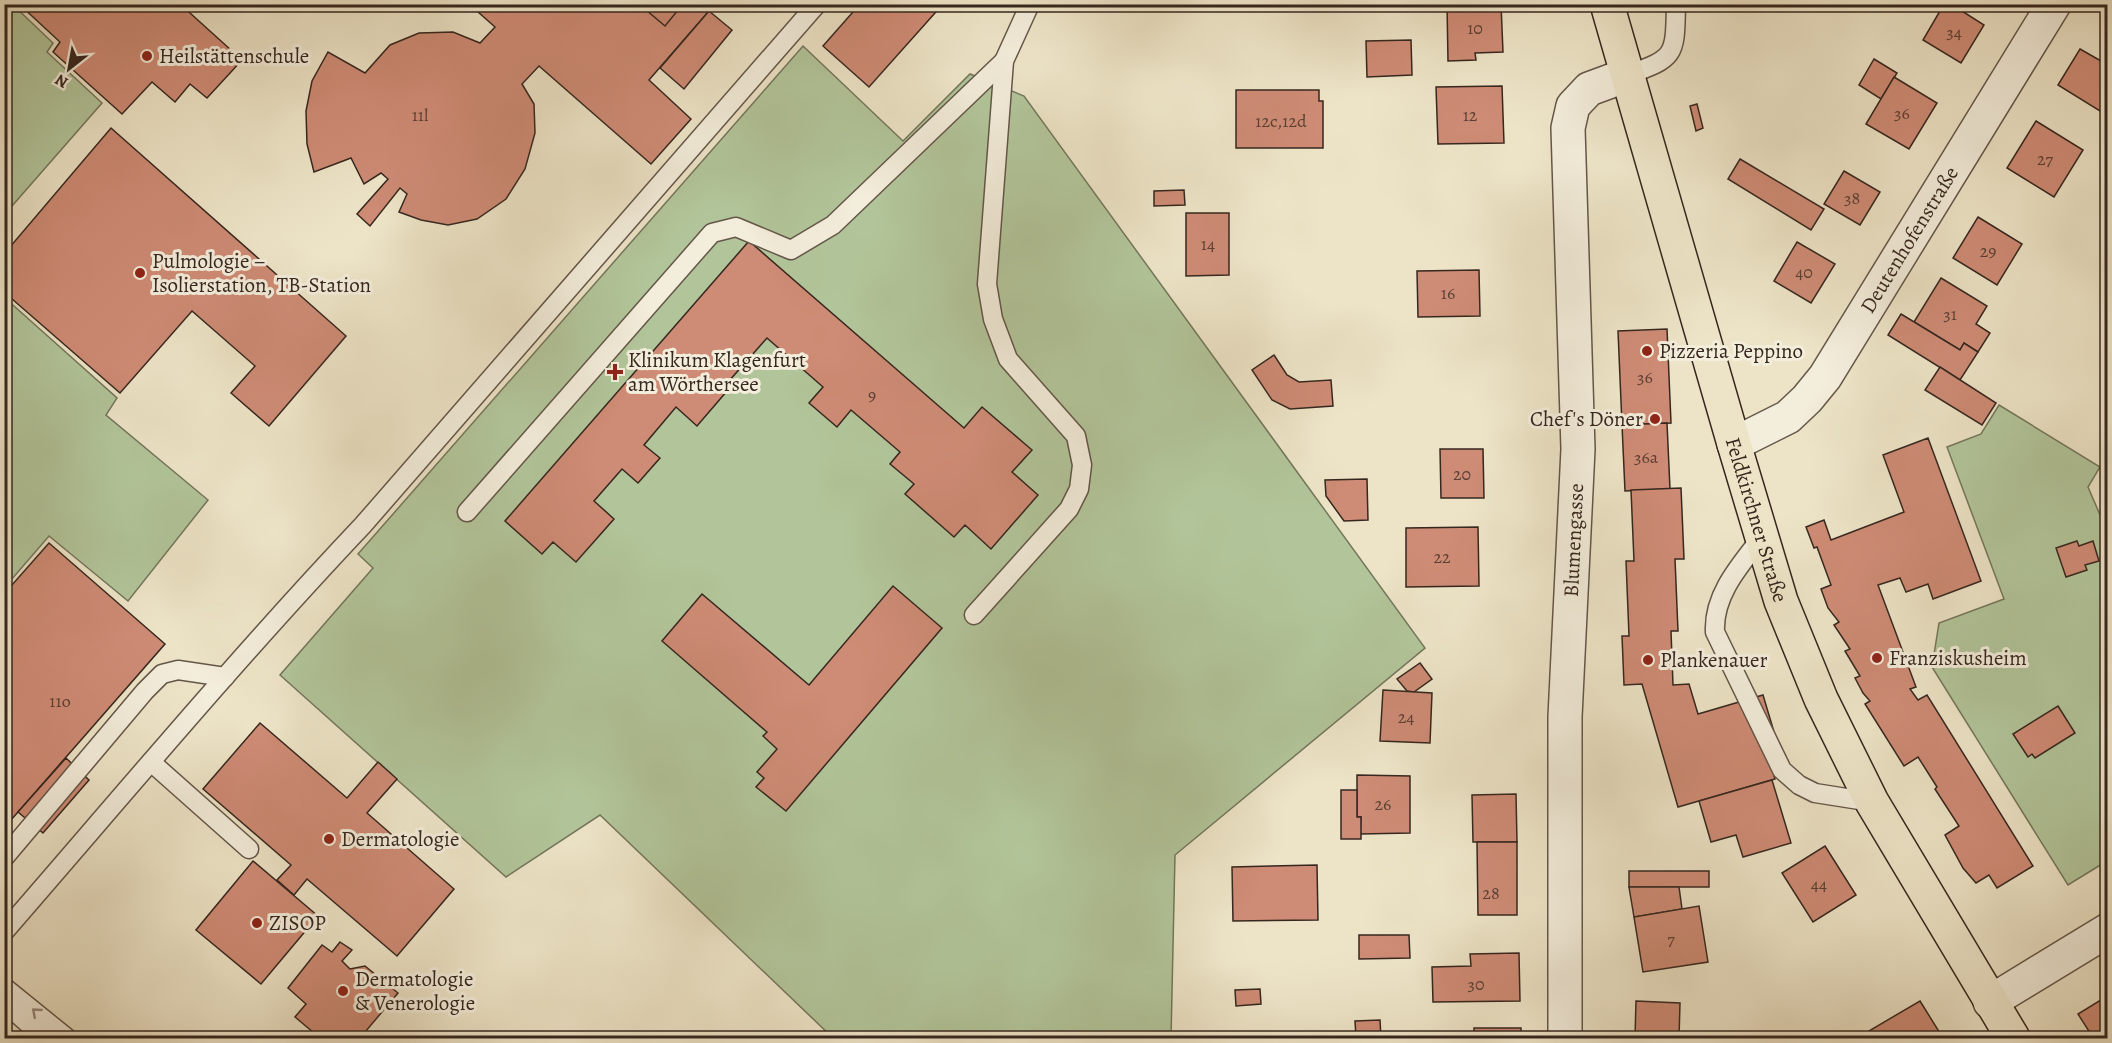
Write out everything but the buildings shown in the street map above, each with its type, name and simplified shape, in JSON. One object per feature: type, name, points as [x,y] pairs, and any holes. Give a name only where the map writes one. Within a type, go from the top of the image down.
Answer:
[{"type":"main road","name":"Feldkirchner Straße","points":[[1607,4],[1781,601],[1821,699],[1872,802],[2013,1038]]},
{"type":"street","name":"Deutenhofenstraße","points":[[1734,444],[1788,417],[1807,399],[1824,377],[2054,4]]},
{"type":"street","name":"Blumengasse","points":[[1565,1038],[1565,717],[1578,449],[1568,128],[1574,106],[1589,89],[1626,75]]},
{"type":"street","points":[[1990,1002],[2108,930]]},
{"type":"lane","points":[[4,932],[225,677],[379,507],[817,4]]},
{"type":"lane","points":[[974,615],[1069,508],[1079,489],[1082,465],[1076,436],[1008,359],[993,319],[987,284],[1004,61],[1030,4]]},
{"type":"lane","points":[[1626,75],[1658,64],[1669,54],[1676,39],[1676,4]]},
{"type":"lane","points":[[467,512],[712,233],[736,227],[791,250],[833,225],[1004,61]]},
{"type":"lane","points":[[1762,537],[1735,572],[1719,599],[1714,616],[1715,632],[1782,770],[1799,785],[1815,793],[1872,802]]},
{"type":"lane","points":[[4,858],[145,691],[162,674],[178,670],[225,677]]},
{"type":"lane","points":[[151,762],[249,849]]},
{"type":"lane","points":[[5,997],[30,1038]]},
{"type":"lane","points":[[5,997],[44,1038]]},
{"type":"lane","points":[[5,997],[67,1038]]},
{"type":"green space","points":[[12,4],[53,43],[47,52],[102,103],[5,214],[4,5]]},
{"type":"green space","points":[[803,46],[903,141],[970,74],[1024,96],[1425,648],[1175,855],[1171,1038],[833,1038],[600,815],[506,877],[280,675],[373,568],[358,554]]},
{"type":"green space","points":[[5,298],[117,398],[106,415],[208,500],[128,601],[49,536],[5,587]]},
{"type":"green space","points":[[1999,405],[2100,467],[2088,487],[2107,531],[2107,861],[2068,885],[1932,667],[1939,623],[2004,599],[1947,447],[1981,434]]},
{"type":"place","name":"Heilstättenschule","points":[[147,56]]},
{"type":"place","name":"Pulmologie – Isolierstation, TB-Station","points":[[140,273]]},
{"type":"place","name":"Pizzeria Peppino","points":[[1647,351]]},
{"type":"place","name":"Klinikum Klagenfurt am Wörthersee","points":[[615,372]]},
{"type":"place","name":"Chef's Döner","points":[[1655,419]]},
{"type":"place","name":"Franziskusheim","points":[[1877,658]]},
{"type":"place","name":"Plankenauer","points":[[1648,660]]},
{"type":"place","name":"Dermatologie","points":[[329,839]]},
{"type":"place","name":"ZISOP","points":[[257,923]]},
{"type":"place","name":"Dermatologie & Venerologie","points":[[343,991]]}]
